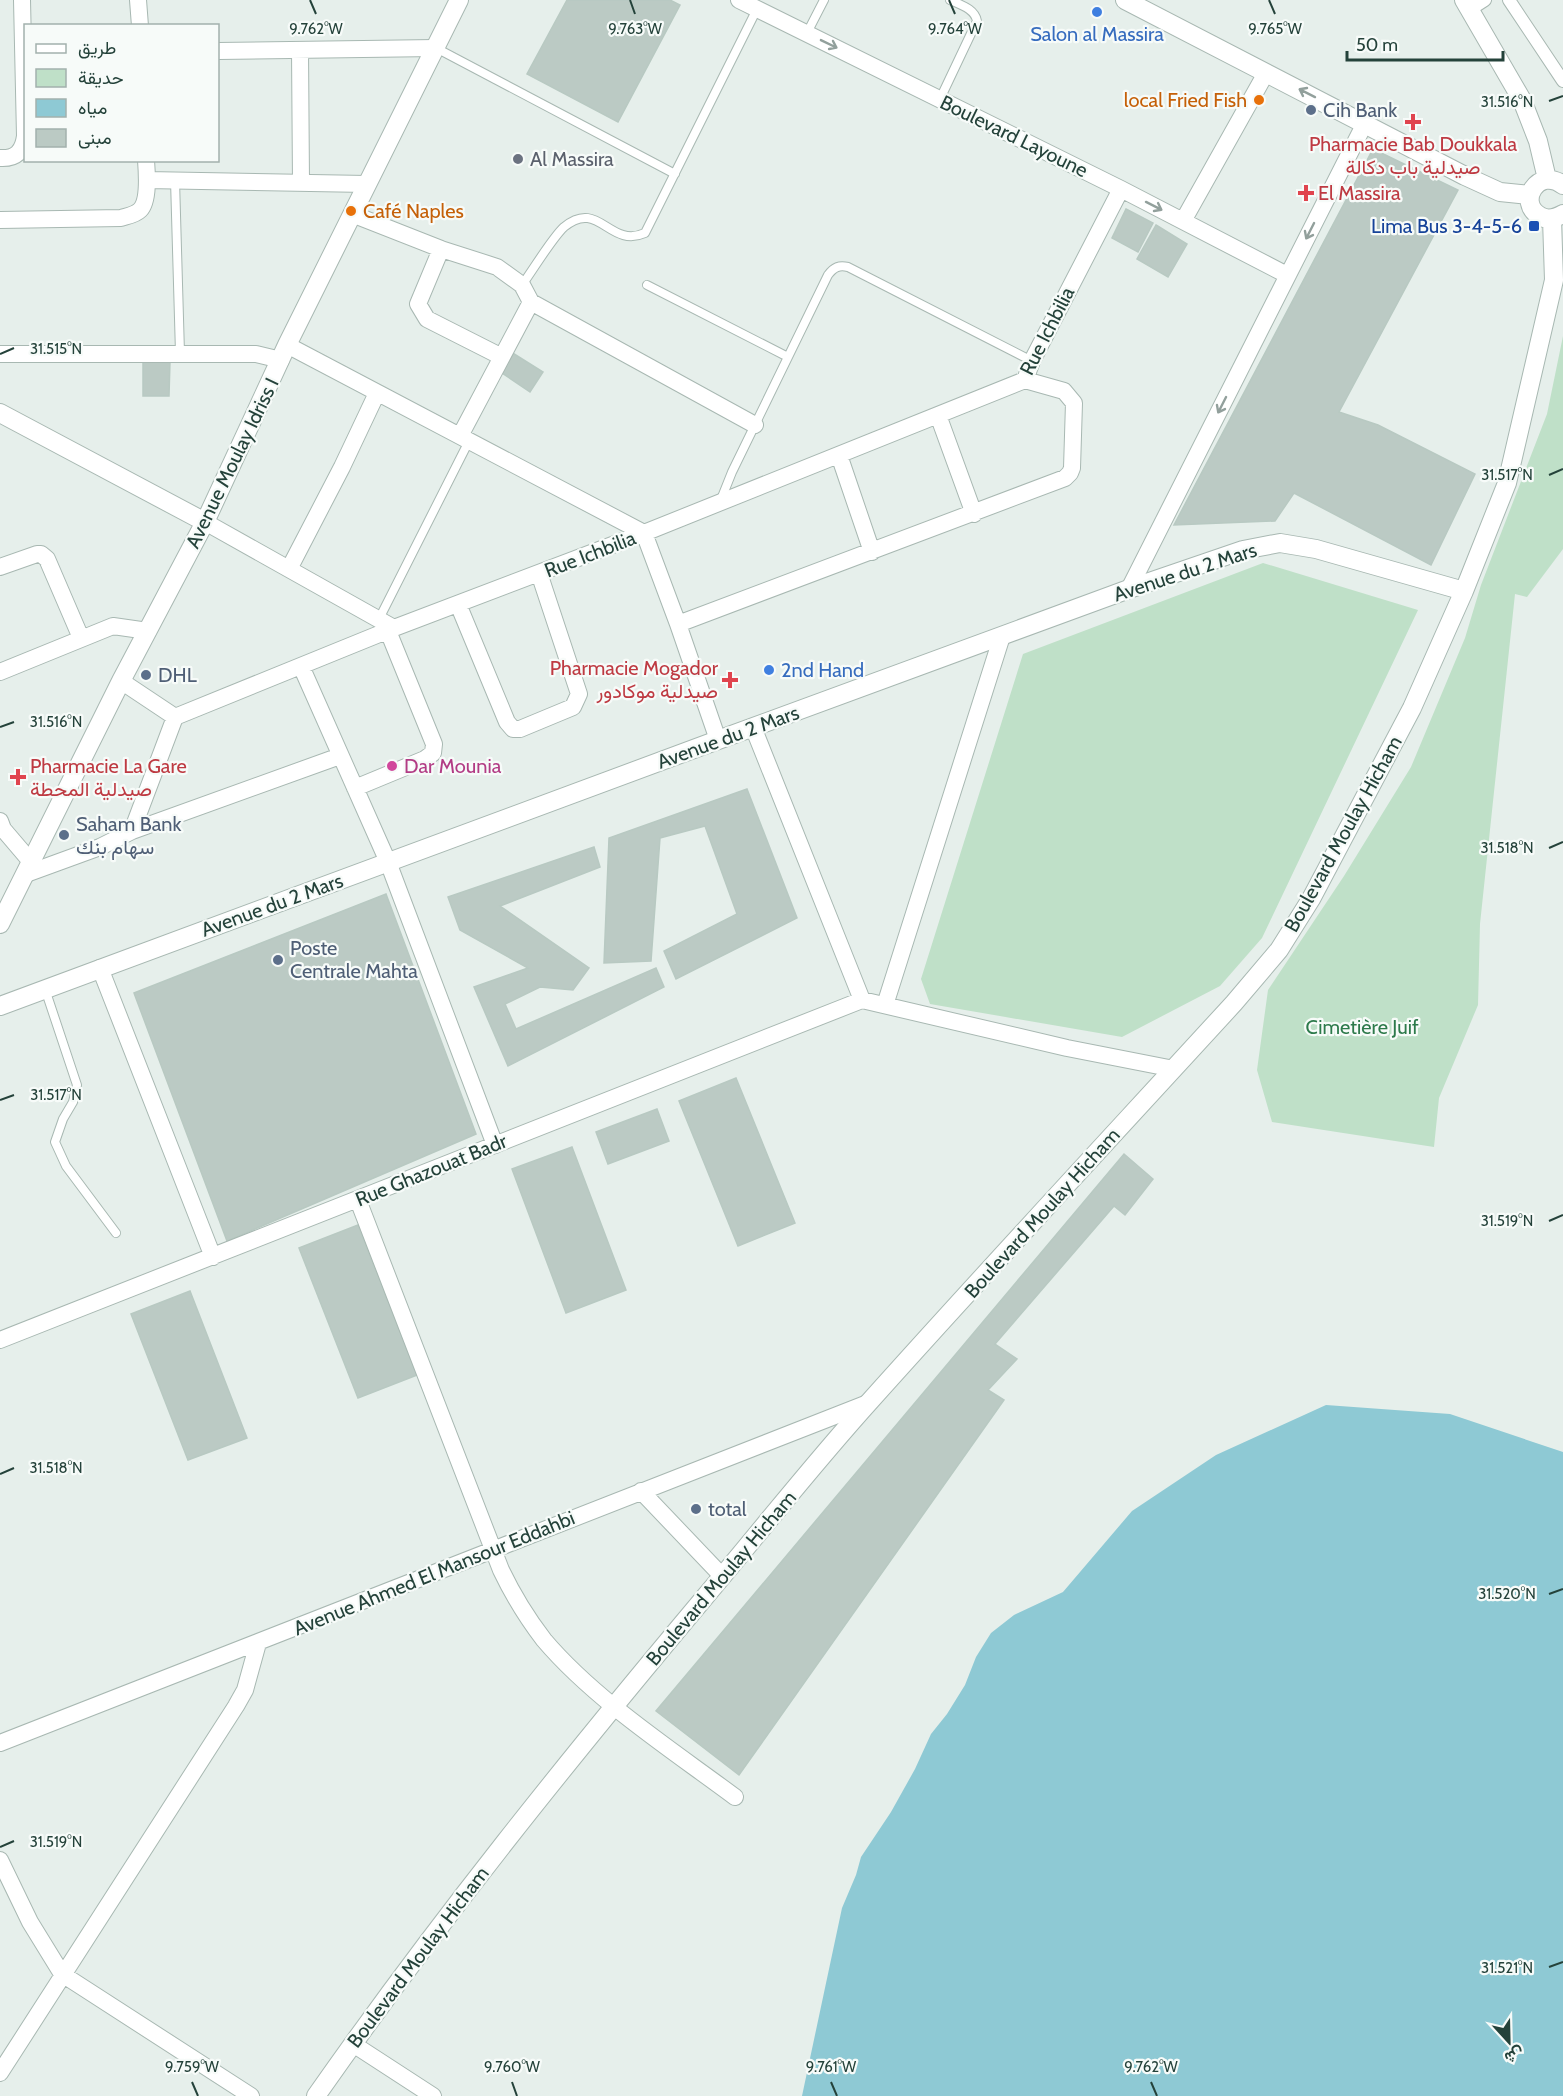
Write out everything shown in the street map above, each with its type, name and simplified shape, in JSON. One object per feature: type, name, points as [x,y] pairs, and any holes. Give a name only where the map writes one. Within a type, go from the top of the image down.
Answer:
[{"type":"street","points":[[22,0],[24,91]]},
{"type":"street","points":[[138,0],[140,24]]},
{"type":"street","name":"Avenue Moulay Idriss I","points":[[0,924],[121,681],[205,522],[284,353],[459,0]]},
{"type":"street","name":"Boulevard Layoune","points":[[739,0],[1120,189],[1287,275]]},
{"type":"street","points":[[1125,0],[1365,123],[1397,142],[1500,192],[1530,195]]},
{"type":"street","points":[[1509,0],[1563,81]]},
{"type":"street","points":[[1473,3],[1522,100],[1555,182],[1539,182],[1530,195],[1530,203],[1538,215],[1557,216]]},
{"type":"street","points":[[219,51],[436,48]]},
{"type":"street","points":[[300,50],[301,183]]},
{"type":"street","points":[[1183,221],[1266,73]]},
{"type":"street","points":[[1130,589],[1365,123]]},
{"type":"street","points":[[0,158],[10,158],[18,153],[24,142]]},
{"type":"street","points":[[0,220],[121,218],[140,210],[143,204],[147,180],[146,162]]},
{"type":"street","points":[[147,180],[367,184]]},
{"type":"street","name":"Rue Ichbilia","points":[[175,717],[301,666],[387,626],[458,604],[645,533],[1025,380],[1032,361],[1120,189]]},
{"type":"street","points":[[352,214],[441,249],[497,267],[522,285],[531,302],[755,425]]},
{"type":"street","name":"Boulevard Moulay Hicham","points":[[316,2096],[469,1887],[614,1705],[722,1576],[868,1403],[1174,1069],[1279,950],[1311,899],[1412,708],[1464,591],[1507,483],[1554,280],[1557,216]]},
{"type":"street","points":[[441,249],[418,304],[422,312],[427,319],[502,357]]},
{"type":"street","points":[[464,439],[502,357],[531,302]]},
{"type":"street","points":[[0,354],[284,353],[377,393],[645,533],[718,740]]},
{"type":"street","points":[[678,624],[974,514],[1057,482],[1070,473],[1074,403],[1064,391],[1025,380]]},
{"type":"street","points":[[289,569],[377,393]]},
{"type":"street","points":[[0,413],[205,522],[387,626],[434,744],[432,753],[425,759],[355,788]]},
{"type":"street","points":[[938,415],[974,514]]},
{"type":"street","points":[[839,455],[872,552]]},
{"type":"street","name":"Avenue du 2 Mars","points":[[0,1006],[718,740],[1243,550],[1280,543],[1316,549],[1464,591]]},
{"type":"street","points":[[0,567],[37,554],[47,559],[81,638]]},
{"type":"street","points":[[458,604],[507,722],[513,729],[520,729],[573,707],[579,694],[539,573]]},
{"type":"street","points":[[1,667],[113,626],[148,631]]},
{"type":"street","points":[[885,1005],[1002,636]]},
{"type":"street","points":[[301,666],[388,862],[495,1145]]},
{"type":"street","points":[[121,681],[175,717],[132,831]]},
{"type":"street","points":[[753,728],[862,1000],[1067,1048],[1174,1069]]},
{"type":"street","points":[[0,821],[29,868],[100,847],[132,831],[340,756]]},
{"type":"street","points":[[100,968],[213,1257]]},
{"type":"street","name":"Rue Ghazouat Badr","points":[[0,1340],[862,1000]]},
{"type":"street","points":[[358,1200],[501,1570],[512,1593],[545,1640],[570,1667],[614,1705],[735,1797]]},
{"type":"street","name":"Avenue Ahmed El Mansour Eddahbi","points":[[0,1743],[868,1403]]},
{"type":"street","points":[[641,1491],[722,1576]]},
{"type":"street","points":[[0,2073],[236,1706],[250,1674],[258,1643]]},
{"type":"street","points":[[0,1860],[30,1922],[62,1974],[251,2096]]},
{"type":"street","points":[[353,2044],[433,2096]]},
{"type":"lane","points":[[807,33],[824,0]]},
{"type":"lane","points":[[940,99],[977,21],[976,15],[971,10],[950,0]]},
{"type":"lane","points":[[522,285],[562,229],[577,219],[588,217],[624,237],[645,233],[757,9]]},
{"type":"lane","points":[[436,48],[675,174]]},
{"type":"lane","points":[[175,180],[180,353]]},
{"type":"lane","points":[[720,503],[732,472],[833,268],[842,266],[858,272],[1032,361]]},
{"type":"lane","points":[[647,285],[788,357]]},
{"type":"lane","points":[[387,626],[464,439]]},
{"type":"lane","points":[[45,989],[77,1085],[73,1102],[63,1119],[55,1142],[66,1166],[116,1233]]},
{"type":"green space","name":"Cimetière Juif","points":[[1563,336],[1563,549],[1527,597],[1515,594],[1480,924],[1478,1005],[1439,1098],[1434,1147],[1272,1122],[1257,1070],[1268,990],[1344,876],[1411,767],[1465,638],[1481,585],[1547,414]]},
{"type":"green space","points":[[1263,563],[1418,610],[1262,938],[1220,986],[1122,1037],[930,1004],[921,979],[1023,654]]},
{"type":"water","points":[[1326,1405],[1450,1414],[1563,1452],[1563,2096],[802,2096],[842,1908],[861,1857],[891,1812],[931,1734],[965,1685],[976,1657],[991,1633],[1014,1615],[1063,1592],[1132,1511],[1216,1455]]},
{"type":"building","points":[[567,0],[670,0],[680,5],[618,122],[527,74]]},
{"type":"building","points":[[1373,149],[1458,190],[1339,412],[1378,425],[1475,474],[1431,565],[1294,493],[1275,521],[1174,525]]},
{"type":"building","points":[[1126,209],[1153,223],[1138,252],[1112,238]]},
{"type":"building","points":[[1156,225],[1187,244],[1168,277],[1137,259]]},
{"type":"building","points":[[511,352],[543,372],[530,392],[499,371]]},
{"type":"building","points":[[143,361],[170,361],[169,396],[143,396]]},
{"type":"building","points":[[747,789],[797,918],[676,979],[664,951],[737,914],[705,826],[660,838],[651,961],[604,963],[609,838]]},
{"type":"building","points":[[594,847],[600,867],[500,906],[589,968],[573,990],[540,987],[505,1004],[516,1029],[656,968],[664,987],[508,1066],[474,987],[528,968],[460,930],[448,897]]},
{"type":"building","points":[[386,894],[476,1134],[227,1241],[134,993]]},
{"type":"building","points":[[736,1078],[795,1223],[738,1246],[679,1101]]},
{"type":"building","points":[[657,1109],[669,1141],[608,1164],[596,1132]]},
{"type":"building","points":[[572,1147],[626,1290],[566,1313],[512,1169]]},
{"type":"building","points":[[1124,1154],[1153,1179],[1125,1215],[1114,1206],[995,1344],[1017,1359],[988,1390],[1004,1400],[739,1775],[656,1711]]},
{"type":"building","points":[[358,1225],[417,1375],[358,1398],[299,1248]]},
{"type":"building","points":[[190,1291],[247,1438],[188,1460],[131,1314]]},
{"type":"place","name":"Salon al Massira","points":[[1097,12]]},
{"type":"place","name":"local Fried Fish","points":[[1259,100]]},
{"type":"place","name":"Cih Bank","points":[[1311,110]]},
{"type":"place","name":"Pharmacie Bab Doukkala صيدلية باب دكالة","points":[[1413,122]]},
{"type":"place","name":"Al Massira","points":[[518,159]]},
{"type":"place","name":"El Massira","points":[[1306,193]]},
{"type":"place","name":"Café Naples","points":[[351,211]]},
{"type":"place","name":"Lima Bus 3-4-5-6","points":[[1534,226]]},
{"type":"place","name":"2nd Hand","points":[[769,670]]},
{"type":"place","name":"DHL","points":[[146,675]]},
{"type":"place","name":"Pharmacie Mogador صيدلية موكادور","points":[[730,680]]},
{"type":"place","name":"Dar Mounia","points":[[392,766]]},
{"type":"place","name":"Pharmacie La Gare صيدلية المحطة","points":[[18,777]]},
{"type":"place","name":"Saham Bank سهام بنك","points":[[64,835]]},
{"type":"place","name":"Poste Centrale Mahta","points":[[278,960]]},
{"type":"place","name":"total","points":[[696,1509]]}]
